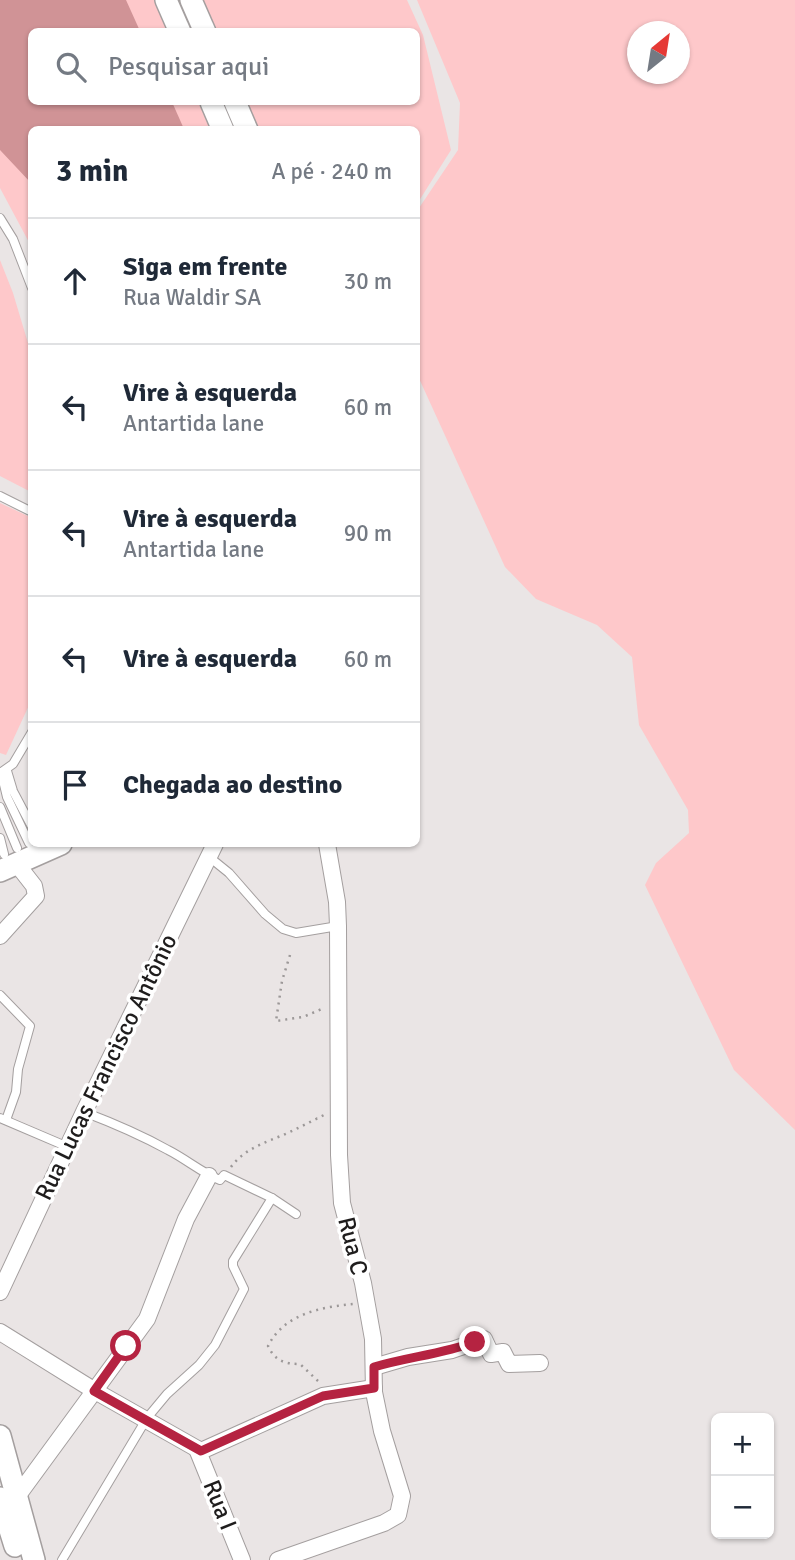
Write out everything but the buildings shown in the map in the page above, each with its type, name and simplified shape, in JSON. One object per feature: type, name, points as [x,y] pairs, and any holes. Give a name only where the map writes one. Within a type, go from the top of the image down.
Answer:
[{"type":"street","points":[[166,0],[178,28]]},
{"type":"street","points":[[191,0],[203,28]]},
{"type":"street","points":[[212,105],[221,126]]},
{"type":"street","points":[[236,105],[245,126]]},
{"type":"street","points":[[0,936],[36,896],[34,886],[14,849],[33,847]]},
{"type":"street","name":"Rua C","points":[[278,1560],[384,1523],[398,1515],[402,1496],[382,1431],[374,1388],[373,1339],[363,1283],[342,1202],[338,926],[337,902],[328,847]]},
{"type":"street","name":"Rua Lucas Francisco Antônio","points":[[0,1292],[211,850]]},
{"type":"street","points":[[8,1498],[94,1391],[147,1319],[186,1219],[217,1176]]},
{"type":"street","points":[[0,1332],[94,1391],[201,1451],[327,1395],[374,1388]]},
{"type":"street","points":[[374,1367],[408,1357],[452,1350],[484,1339],[491,1354],[503,1352],[509,1364],[540,1363]]},
{"type":"street","points":[[0,1436],[20,1560]]},
{"type":"street","name":"Rua I","points":[[197,1449],[243,1560]]},
{"type":"street","points":[[8,1498],[34,1560]]},
{"type":"lane","points":[[0,218],[13,239],[28,278]]},
{"type":"lane","points":[[0,496],[28,510]]},
{"type":"lane","points":[[2,771],[13,764],[28,739]]},
{"type":"lane","points":[[2,771],[14,849]]},
{"type":"lane","points":[[2,771],[13,791],[14,849]]},
{"type":"lane","points":[[0,807],[14,849]]},
{"type":"lane","points":[[211,850],[265,914],[283,929],[296,933],[338,926]]},
{"type":"lane","points":[[0,995],[30,1026],[18,1069],[16,1092],[3,1119],[68,1147]]},
{"type":"lane","points":[[84,1112],[138,1134],[217,1176],[272,1198],[296,1214]]},
{"type":"lane","points":[[62,1560],[145,1420],[167,1394],[199,1366],[215,1345],[244,1289],[233,1261],[272,1198]]},
{"type":"path","points":[[290,955],[282,981],[276,1021],[303,1017],[338,1002]]},
{"type":"path","points":[[217,1176],[236,1159],[262,1143],[339,1107]]},
{"type":"path","points":[[327,1395],[321,1384],[303,1366],[285,1364],[268,1346],[289,1321],[328,1307],[365,1303]]},
{"type":"shaded area","points":[[0,0],[407,0],[420,28],[28,28],[28,105],[420,105],[420,28],[451,150],[420,199],[420,126],[28,126],[28,240],[0,188]]},
{"type":"shaded area","points":[[0,0],[126,0],[139,28],[28,28],[28,105],[173,105],[183,126],[28,126],[28,180],[0,150]]},
{"type":"shaded area","points":[[417,0],[795,0],[795,1130],[734,1070],[645,885],[656,863],[689,833],[688,810],[639,725],[632,657],[597,625],[536,599],[505,567],[420,381],[420,207],[458,150],[460,103]]},
{"type":"shaded area","points":[[0,260],[28,343],[28,490],[0,476]]},
{"type":"shaded area","points":[[0,503],[28,516],[28,707],[6,755],[0,753]]},
{"type":"route","points":[[126,1346],[94,1391],[201,1451],[323,1396],[374,1388],[374,1367],[408,1357],[452,1350],[475,1342]]}]
